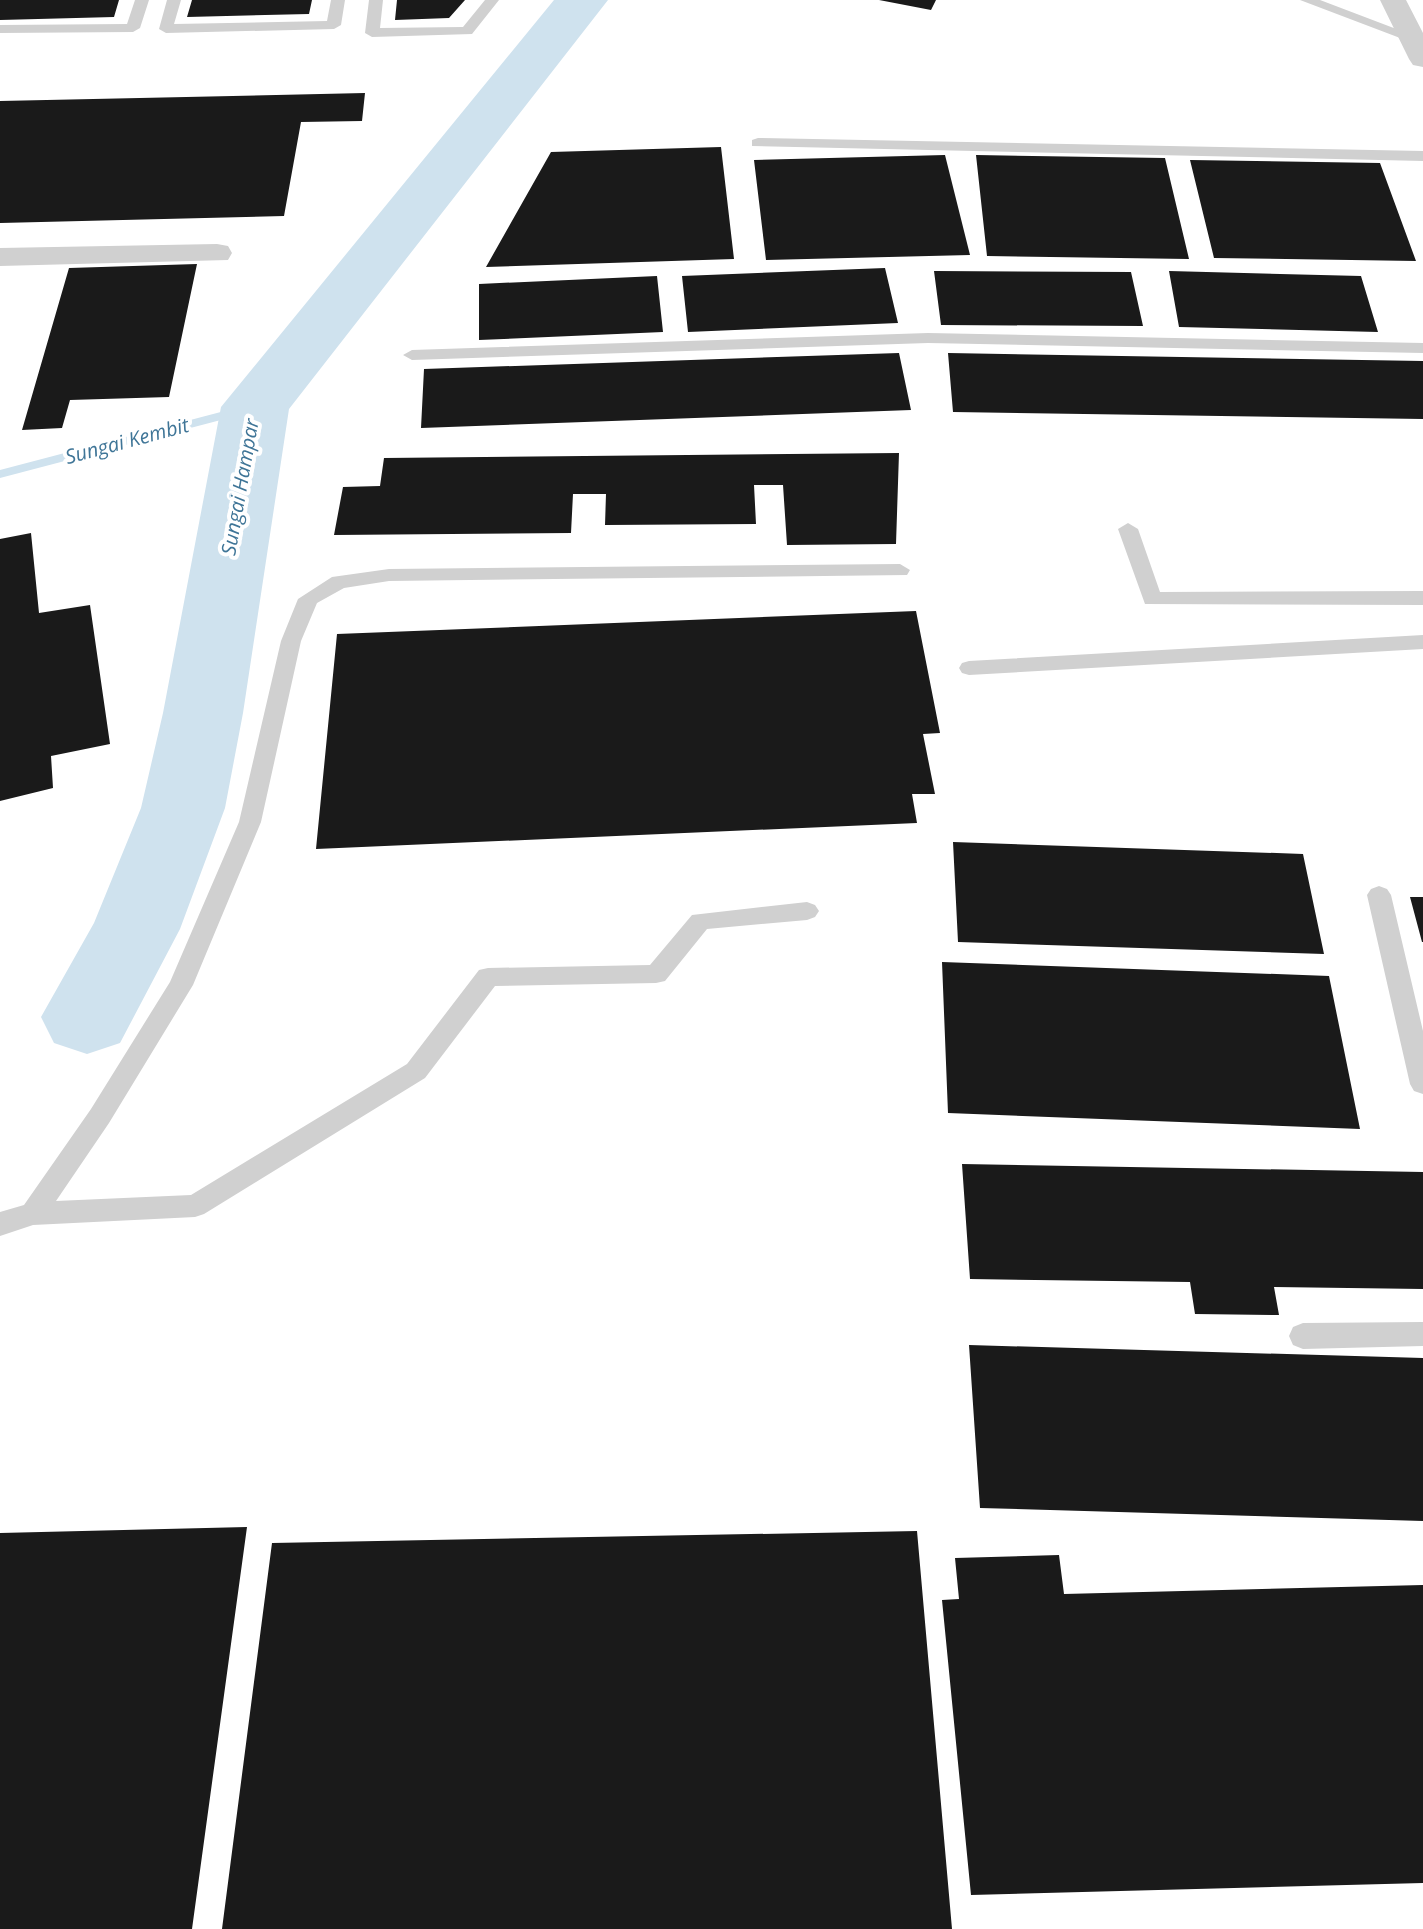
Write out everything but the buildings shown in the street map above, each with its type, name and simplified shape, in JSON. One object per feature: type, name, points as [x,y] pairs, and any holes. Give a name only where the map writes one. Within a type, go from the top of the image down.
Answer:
[{"type":"street","points":[[1393,0],[1420,45]]},
{"type":"street","points":[[0,257],[217,253]]},
{"type":"lane","points":[[0,29],[133,28],[142,0]]},
{"type":"lane","points":[[174,0],[166,29],[334,25],[338,0]]},
{"type":"lane","points":[[376,0],[372,33],[467,31],[492,0]]},
{"type":"lane","points":[[1307,0],[1420,45]]},
{"type":"lane","points":[[758,143],[1423,156]]},
{"type":"lane","points":[[412,355],[928,338],[1423,348]]},
{"type":"lane","points":[[1128,529],[1152,599],[1423,598]]},
{"type":"lane","points":[[33,1214],[100,1116],[181,985],[250,822],[291,641],[308,599],[339,582],[389,575],[900,570]]},
{"type":"lane","points":[[969,668],[1423,642]]},
{"type":"lane","points":[[1379,895],[1423,1084]]},
{"type":"lane","points":[[0,1224],[33,1214],[195,1206],[416,1071],[488,977],[656,974],[700,921],[807,911]]},
{"type":"lane","points":[[1303,1336],[1423,1334]]},
{"type":"waterway","name":"Sungai Hampar","points":[[87,1017],[136,929],[183,808],[203,713],[255,407],[582,0]]},
{"type":"waterway","name":"Sungai Kembit","points":[[0,474],[255,407]]}]
